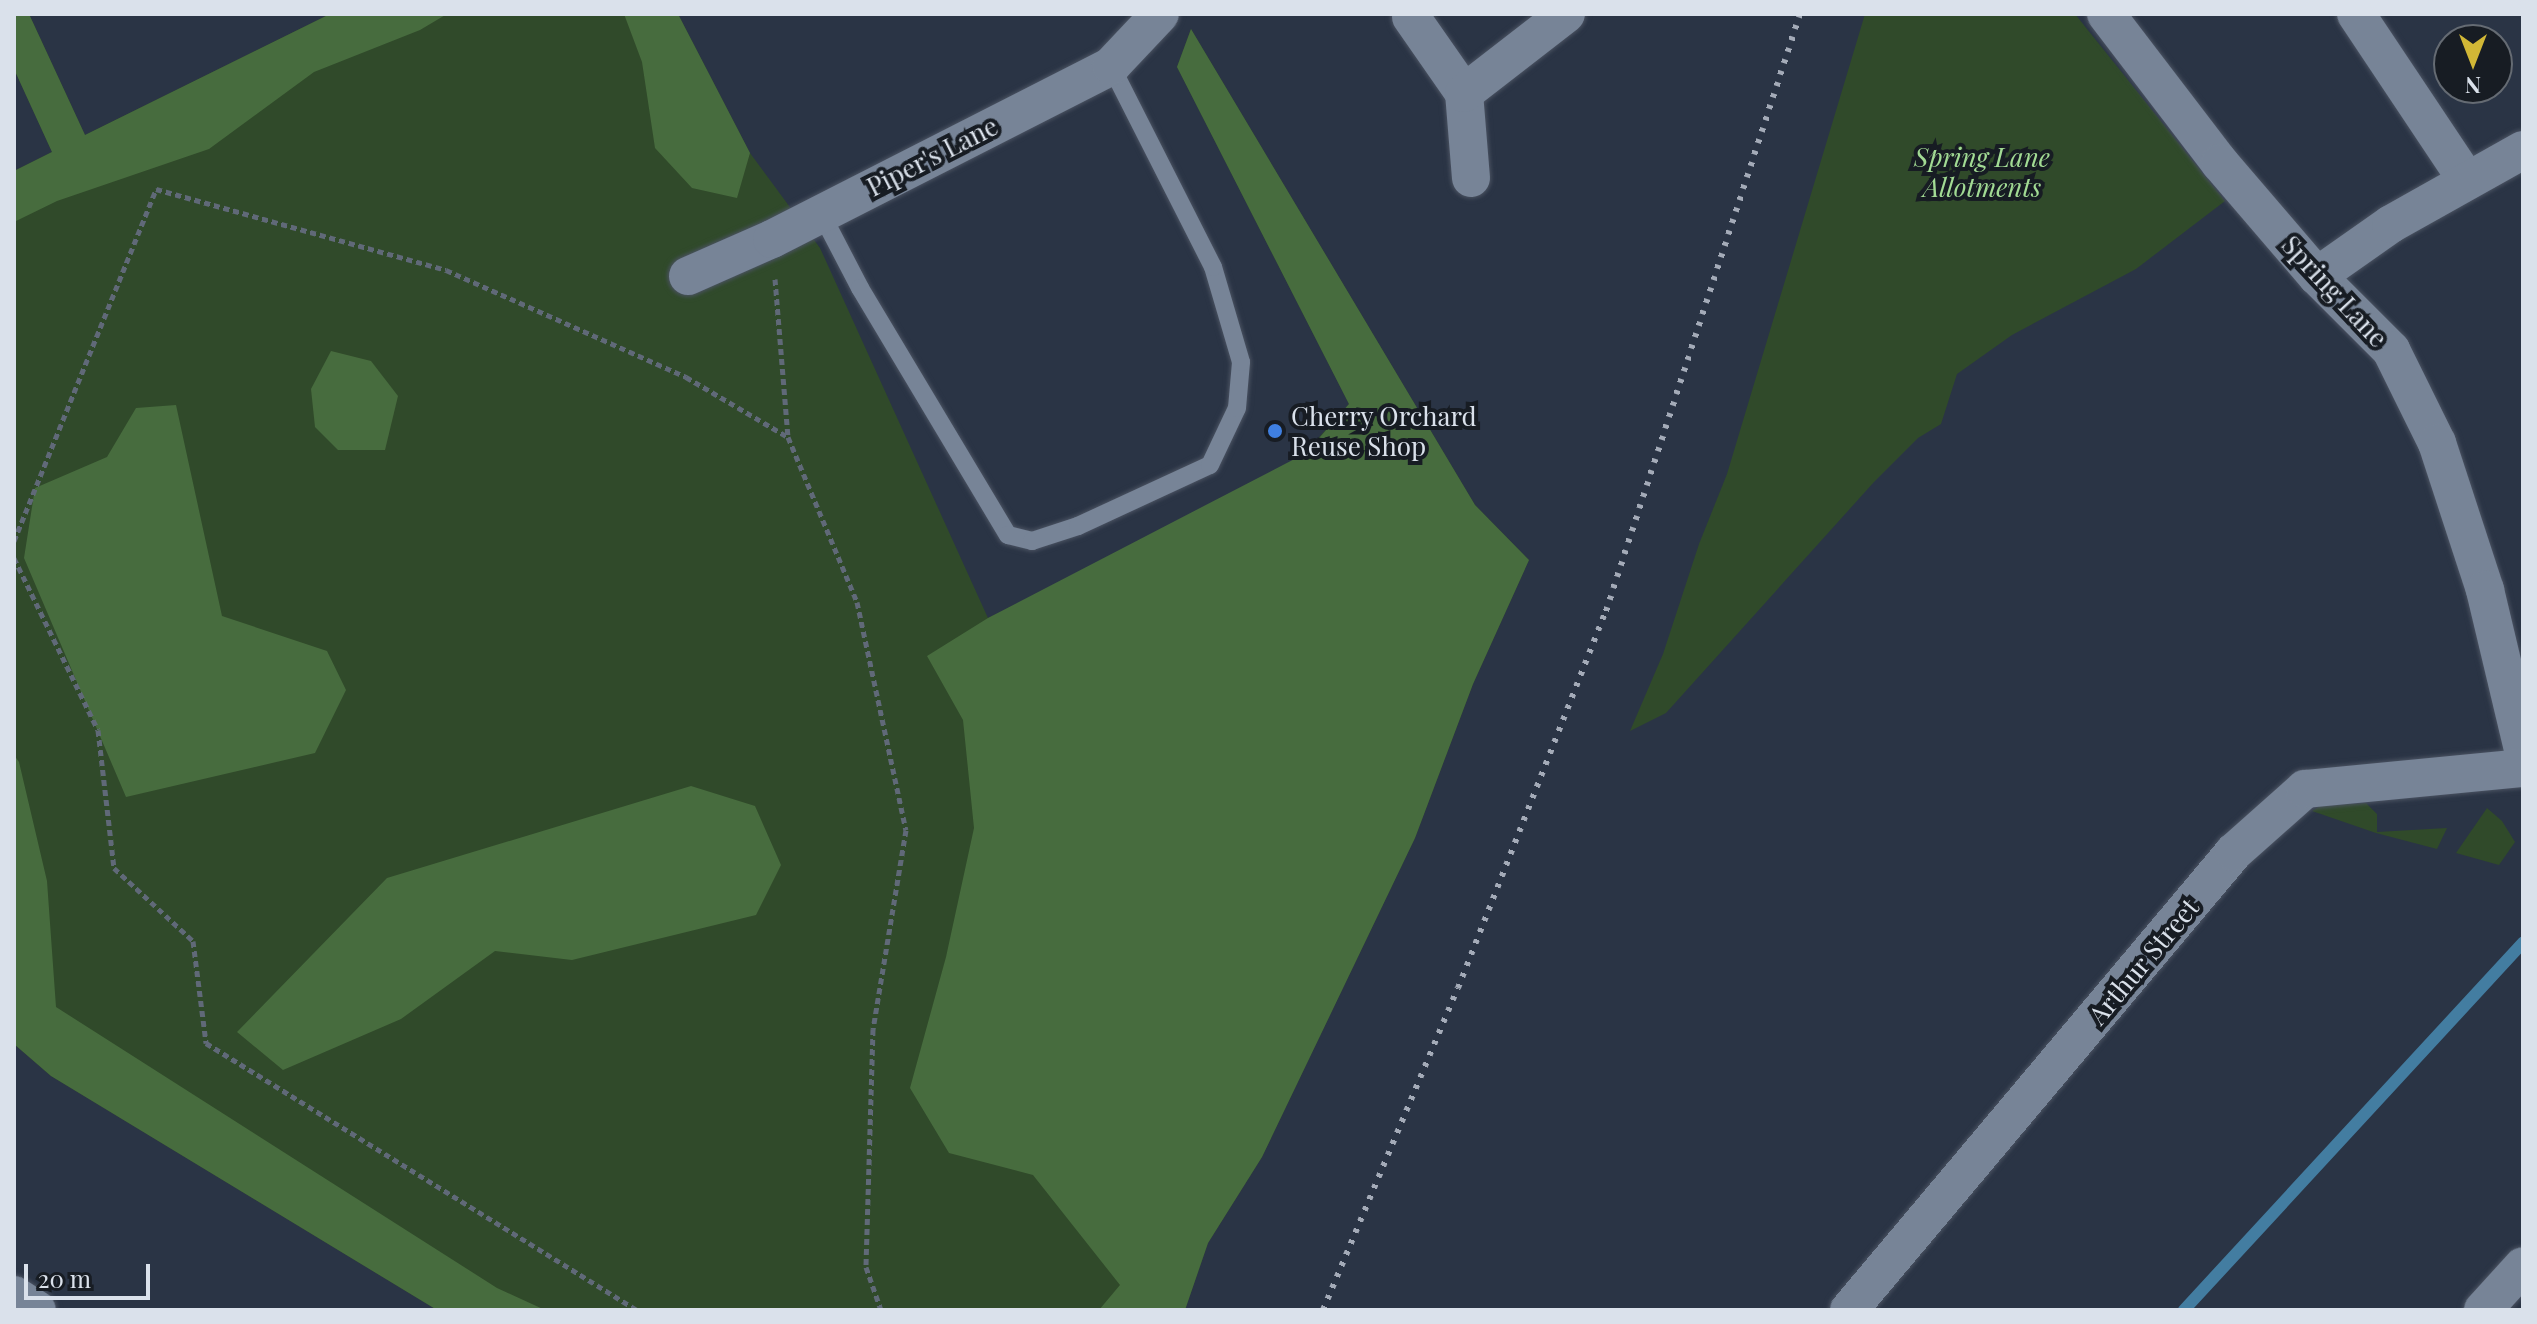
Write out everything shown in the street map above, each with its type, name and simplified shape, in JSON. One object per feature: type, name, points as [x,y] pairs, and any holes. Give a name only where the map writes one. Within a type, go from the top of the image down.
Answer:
[{"type":"street","name":"Piper's Lane","points":[[688,276],[772,239],[1111,66],[1160,14]]},
{"type":"street","points":[[1464,93],[1566,14]]},
{"type":"street","name":"Spring Lane","points":[[2106,14],[2220,163],[2317,276],[2391,350],[2437,443],[2485,590],[2523,749]]},
{"type":"street","points":[[2356,14],[2466,179]]},
{"type":"street","points":[[1411,17],[1464,93],[1471,178]]},
{"type":"street","points":[[2317,276],[2466,179],[2523,150]]},
{"type":"street","name":"Arthur Street","points":[[1849,1310],[2234,852],[2305,789],[2523,768]]},
{"type":"street","points":[[2483,1310],[2523,1266]]},
{"type":"street","points":[[14,1295],[37,1310]]},
{"type":"lane","points":[[821,213],[860,288],[1008,535],[1032,541],[1078,526],[1210,465],[1237,408],[1241,362],[1213,267],[1111,66]]},
{"type":"path","points":[[14,541],[156,189],[446,270],[686,377],[788,437]]},
{"type":"path","points":[[772,239],[788,437],[857,602],[906,830],[873,1029],[866,1267],[881,1310]]},
{"type":"path","points":[[14,558],[98,730],[114,868],[193,941],[206,1043],[637,1310]]},
{"type":"green space","points":[[14,14],[29,14],[85,135],[330,14],[678,14],[750,153],[820,248],[988,618],[1285,475],[1349,404],[1177,67],[1191,29],[1475,505],[1529,560],[1473,684],[1415,838],[1262,1157],[1208,1243],[1185,1310],[437,1310],[51,1076],[14,1044],[14,171],[52,152],[14,69]]},
{"type":"green space","points":[[14,14],[29,14],[85,135],[330,14],[447,14],[420,30],[314,72],[209,149],[57,201],[14,222],[14,171],[52,152],[14,69]]},
{"type":"green space","points":[[624,14],[678,14],[750,153],[737,198],[692,188],[655,148],[642,62]]},
{"type":"green space","name":"Spring Lane Allotments","points":[[1865,14],[2075,14],[2225,201],[2136,269],[2012,335],[1957,374],[1941,424],[1918,438],[1874,482],[1666,713],[1630,731],[1663,654],[1699,544],[1727,474]]},
{"type":"green space","points":[[1191,29],[1475,505],[1529,560],[1473,684],[1415,838],[1262,1157],[1208,1243],[1185,1310],[1099,1310],[1120,1285],[1033,1175],[949,1153],[910,1088],[946,957],[974,828],[963,720],[927,656],[988,618],[1306,453],[1349,404],[1177,67]]},
{"type":"green space","points":[[331,351],[371,361],[398,396],[385,450],[338,450],[315,427],[311,389]]},
{"type":"green space","points":[[176,405],[222,616],[327,651],[346,690],[315,753],[126,797],[24,558],[35,488],[107,457],[136,408]]},
{"type":"green space","points":[[14,755],[19,762],[47,881],[56,1007],[497,1288],[545,1310],[437,1310],[51,1076],[14,1044]]},
{"type":"green space","points":[[691,786],[755,806],[781,865],[756,915],[572,960],[495,951],[401,1019],[283,1070],[237,1032],[387,878]]},
{"type":"green space","points":[[2366,803],[2377,814],[2377,832],[2447,828],[2437,849],[2376,833],[2312,811],[2320,806]]},
{"type":"green space","points":[[2487,808],[2502,821],[2515,842],[2499,865],[2456,853]]},
{"type":"waterway","points":[[2184,1310],[2523,943]]},
{"type":"railway","points":[[1323,1310],[1458,988],[1606,611],[1800,14]]},
{"type":"place","name":"Cherry Orchard Reuse Shop","points":[[1275,431]]}]
